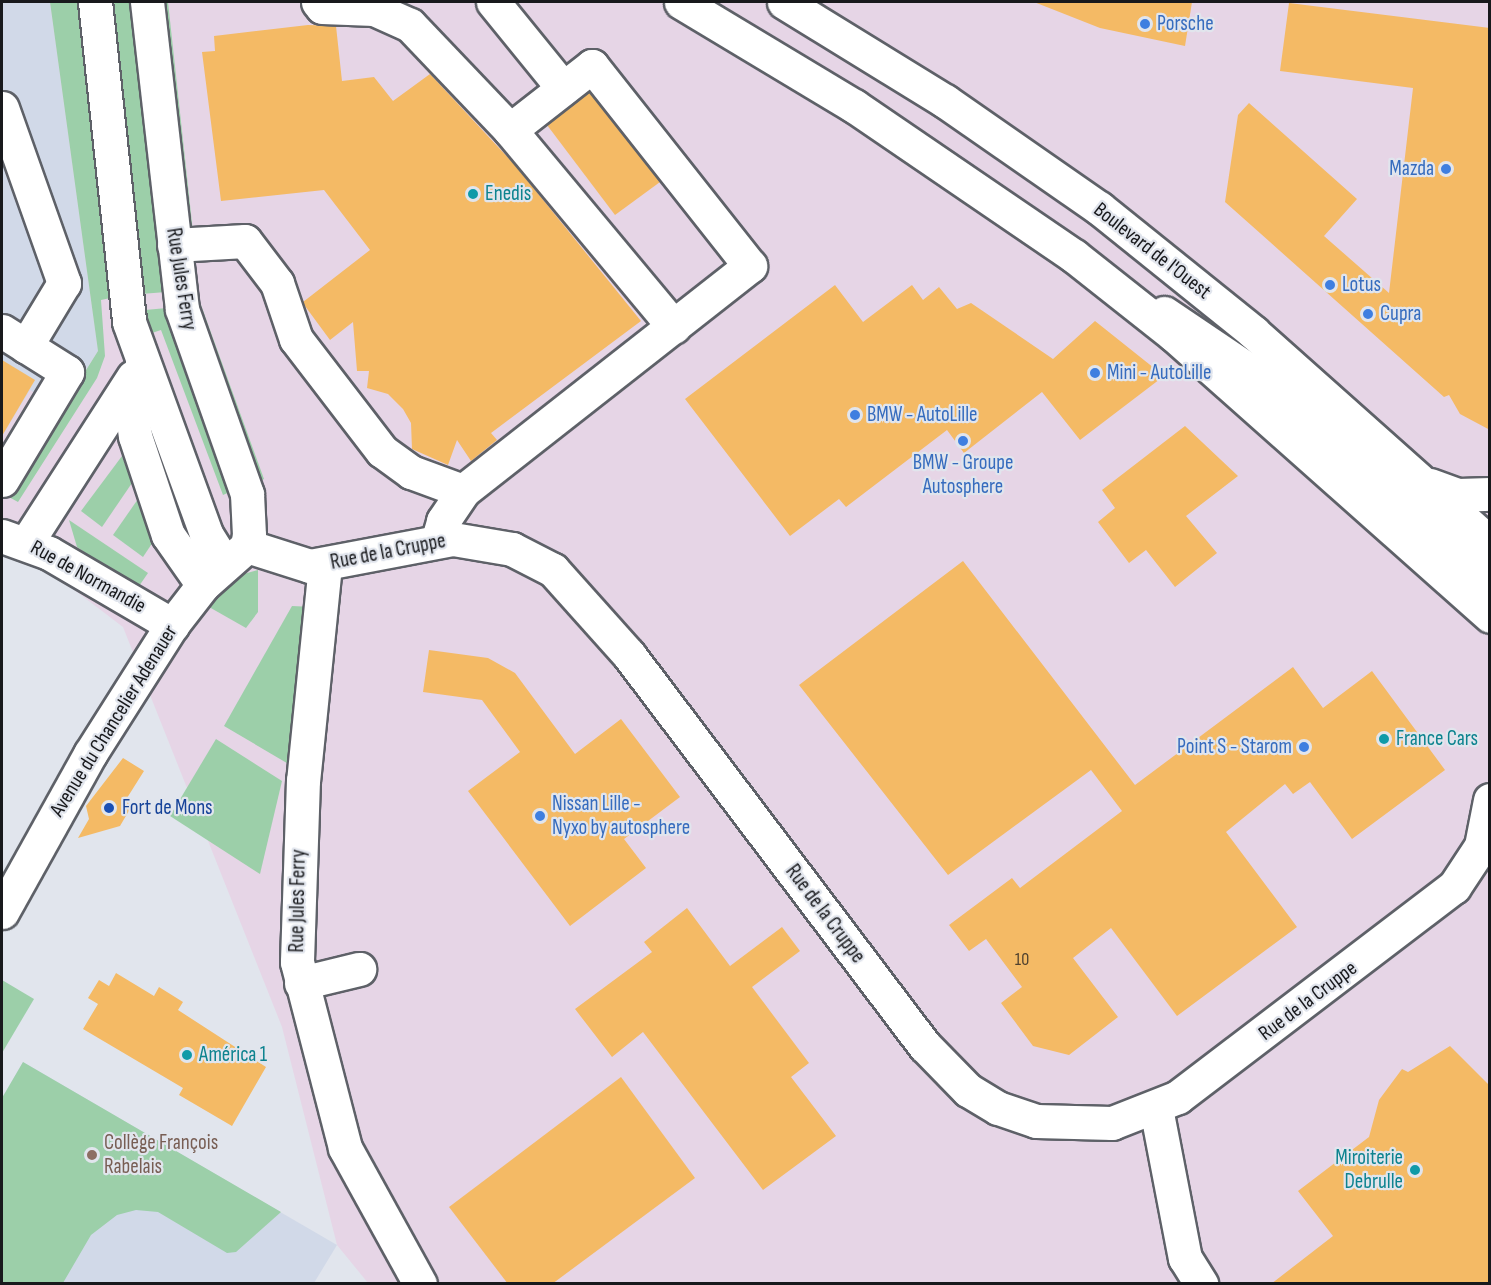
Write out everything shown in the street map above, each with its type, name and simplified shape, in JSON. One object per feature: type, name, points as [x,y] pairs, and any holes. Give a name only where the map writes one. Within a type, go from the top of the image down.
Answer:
[{"type":"street","points":[[95,2],[127,306],[142,363],[132,415],[135,436],[168,535],[225,565]]},
{"type":"street","name":"Rue Jules Ferry","points":[[147,2],[184,322],[247,494],[225,565]]},
{"type":"street","points":[[318,2],[322,7],[374,9],[410,26],[510,130],[674,327]]},
{"type":"street","points":[[493,2],[563,88]]},
{"type":"street","name":"Boulevard de l'Ouest","points":[[681,2],[854,106],[1074,256],[1256,375],[1490,576]]},
{"type":"street","name":"Boulevard de l'Ouest","points":[[784,2],[945,101],[1099,208],[1253,332],[1490,543]]},
{"type":"street","points":[[438,539],[443,521],[463,491],[750,266],[592,66],[510,130]]},
{"type":"street","points":[[2,108],[64,283],[14,339],[67,372],[2,480]]},
{"type":"street","points":[[174,245],[245,241],[277,283],[296,339],[382,451],[411,472],[463,491]]},
{"type":"street","name":"Boulevard de l'Ouest","points":[[1074,256],[1183,342],[1490,616]]},
{"type":"street","points":[[14,539],[142,363]]},
{"type":"street","points":[[1416,478],[1458,495],[1490,494]]},
{"type":"street","name":"Rue de Normandie","points":[[14,539],[172,625]]},
{"type":"street","name":"Rue de la Cruppe","points":[[225,565],[285,562],[325,565],[438,539],[512,549],[573,587],[925,1046],[968,1090],[1016,1116],[1054,1124],[1112,1123],[1156,1108],[1425,914],[1490,875]]},
{"type":"street","name":"Avenue du Chancelier Adenauer","points":[[2,912],[90,753],[172,625],[225,565]]},
{"type":"street","name":"Rue Jules Ferry","points":[[325,565],[303,780],[295,925],[300,983],[345,1148],[420,1284]]},
{"type":"street","name":"Rue de la Cruppe","points":[[1425,914],[1475,860],[1490,800]]},
{"type":"street","points":[[300,983],[359,969]]},
{"type":"street","points":[[1156,1108],[1185,1258],[1201,1284]]},
{"type":"shaded area","points":[[2,2],[1489,2],[1489,1283],[368,1283],[337,1245],[282,1027],[123,627],[2,535]]},
{"type":"shaded area","points":[[2,2],[50,2],[98,351],[60,410],[30,390],[2,436]]},
{"type":"shaded area","name":"Collège François Rabelais","points":[[23,1062],[337,1245],[314,1283],[2,1284],[2,1098]]},
{"type":"green space","points":[[50,2],[80,2],[115,297],[101,300],[105,356],[97,378],[18,502],[7,496],[98,351]]},
{"type":"green space","points":[[110,2],[135,2],[166,292],[141,294]]},
{"type":"green space","points":[[159,2],[168,2],[193,232],[185,233]]},
{"type":"green space","points":[[194,305],[201,305],[264,479],[258,482]]},
{"type":"green space","points":[[167,308],[232,491],[223,495],[161,330],[149,334],[145,310]]},
{"type":"green space","points":[[122,456],[132,483],[102,527],[81,511]]},
{"type":"green space","points":[[138,499],[153,542],[143,557],[113,535]]},
{"type":"green space","points":[[69,520],[148,573],[137,589],[77,547]]},
{"type":"green space","points":[[258,570],[258,612],[246,628],[202,603],[233,577]]},
{"type":"green space","points":[[292,606],[313,607],[297,769],[224,726]]},
{"type":"green space","points":[[216,739],[282,781],[260,874],[170,816]]},
{"type":"green space","points":[[2,980],[34,999],[2,1053]]},
{"type":"green space","name":"Collège François Rabelais","points":[[23,1062],[281,1212],[236,1252],[227,1253],[158,1212],[136,1210],[117,1215],[91,1235],[63,1283],[2,1283],[2,1098]]},
{"type":"building","name":"Porsche","points":[[1034,2],[1192,2],[1185,46],[1100,28]]},
{"type":"building","points":[[1289,3],[1490,28],[1490,430],[1460,414],[1449,395],[1444,397],[1225,202],[1238,115],[1249,103],[1357,199],[1324,236],[1389,293],[1413,88],[1280,71]]},
{"type":"building","points":[[308,25],[336,26],[342,81],[374,77],[393,101],[430,74],[514,164],[641,321],[491,433],[497,440],[471,461],[457,440],[448,465],[412,449],[411,423],[403,409],[388,394],[367,388],[369,371],[357,371],[353,322],[330,340],[305,306],[303,302],[370,250],[324,190],[221,201],[202,52],[215,51],[214,36]]},
{"type":"building","points":[[589,92],[660,182],[615,215],[547,125]]},
{"type":"building","name":"BMW - AutoLille","points":[[835,285],[863,322],[912,285],[923,300],[939,287],[957,309],[971,303],[1053,359],[1095,321],[1164,376],[1080,440],[1042,392],[964,453],[947,430],[846,507],[839,499],[790,536],[685,399]]},
{"type":"building","points":[[2,360],[35,380],[2,436]]},
{"type":"building","points":[[1185,426],[1238,476],[1186,516],[1217,553],[1175,587],[1146,550],[1129,563],[1098,522],[1115,508],[1102,490]]},
{"type":"building","points":[[963,561],[1135,785],[1293,667],[1323,708],[1372,671],[1445,770],[1352,839],[1310,782],[1293,794],[1285,784],[1226,832],[1297,927],[1177,1016],[1111,928],[1073,958],[1118,1017],[1069,1055],[1033,1046],[1001,1003],[1022,987],[986,939],[969,951],[949,925],[1012,878],[1020,888],[1122,811],[1091,770],[948,875],[799,685]]},
{"type":"building","points":[[429,650],[488,658],[515,673],[575,754],[621,719],[680,797],[624,839],[646,868],[570,926],[468,791],[520,752],[482,700],[423,692]]},
{"type":"building","name":"Fort de Mons","points":[[123,758],[144,771],[127,798],[130,809],[120,826],[78,838],[89,819],[86,806]]},
{"type":"building","points":[[687,908],[730,966],[782,927],[800,951],[752,987],[809,1063],[791,1077],[836,1136],[763,1190],[643,1032],[612,1057],[575,1009],[652,952],[644,942]]},
{"type":"building","name":"América 1","points":[[116,973],[154,996],[159,987],[183,1002],[178,1010],[266,1067],[232,1126],[179,1095],[183,1088],[83,1029],[98,1004],[88,998],[99,980],[109,986]]},
{"type":"building","name":"Miroiterie Debrulle","points":[[1450,1046],[1490,1086],[1490,1284],[1271,1284],[1333,1236],[1298,1191],[1369,1137],[1379,1100],[1402,1069],[1408,1072]]},
{"type":"building","points":[[621,1077],[695,1178],[552,1284],[508,1284],[449,1207]]},
{"type":"place","name":"Porsche","points":[[1145,24]]},
{"type":"place","name":"Mazda","points":[[1446,169]]},
{"type":"place","name":"Enedis","points":[[473,194]]},
{"type":"place","name":"Lotus","points":[[1330,285]]},
{"type":"place","name":"Cupra","points":[[1368,314]]},
{"type":"place","name":"Mini - AutoLille","points":[[1095,373]]},
{"type":"place","name":"BMW - AutoLille","points":[[855,415]]},
{"type":"place","name":"BMW - Groupe Autosphere","points":[[963,441]]},
{"type":"place","name":"France Cars","points":[[1384,739]]},
{"type":"place","name":"Point S - Starom","points":[[1304,747]]},
{"type":"place","name":"Fort de Mons","points":[[109,808]]},
{"type":"place","name":"Nissan Lille - Nyxo by autosphere","points":[[540,816]]},
{"type":"place","name":"América 1","points":[[187,1055]]},
{"type":"place","name":"Collège François Rabelais","points":[[92,1155]]},
{"type":"place","name":"Miroiterie Debrulle","points":[[1415,1170]]}]
